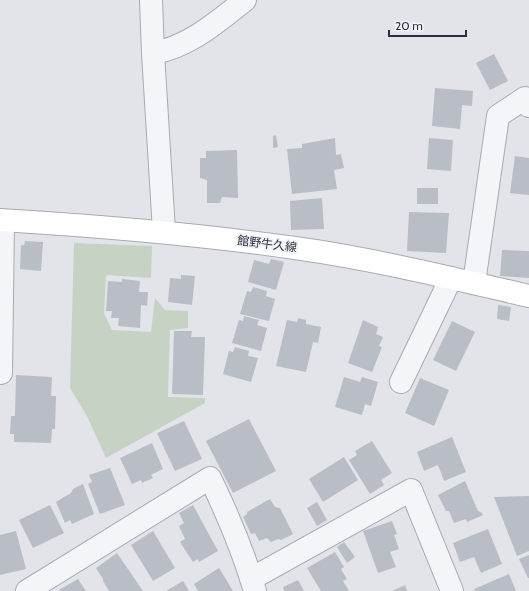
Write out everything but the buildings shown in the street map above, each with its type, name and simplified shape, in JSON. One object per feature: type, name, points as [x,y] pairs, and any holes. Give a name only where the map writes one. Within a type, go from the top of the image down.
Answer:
[{"type":"main road","name":"館野牛久線","points":[[2,220],[164,232],[296,248],[401,266],[529,296]]},
{"type":"street","points":[[151,0],[164,232]]},
{"type":"street","points":[[153,53],[166,51],[182,44],[207,29],[245,0]]},
{"type":"street","points":[[474,283],[498,116],[525,98],[529,106]]},
{"type":"street","points":[[1,373],[2,220]]},
{"type":"street","points":[[401,382],[451,278]]},
{"type":"street","points":[[27,591],[210,478],[253,585],[411,490],[452,591]]},
{"type":"green space","points":[[74,243],[152,246],[151,278],[106,275],[104,313],[112,330],[151,332],[155,298],[165,310],[188,311],[188,328],[170,330],[168,397],[205,398],[205,403],[106,458],[87,416],[70,388]]}]
